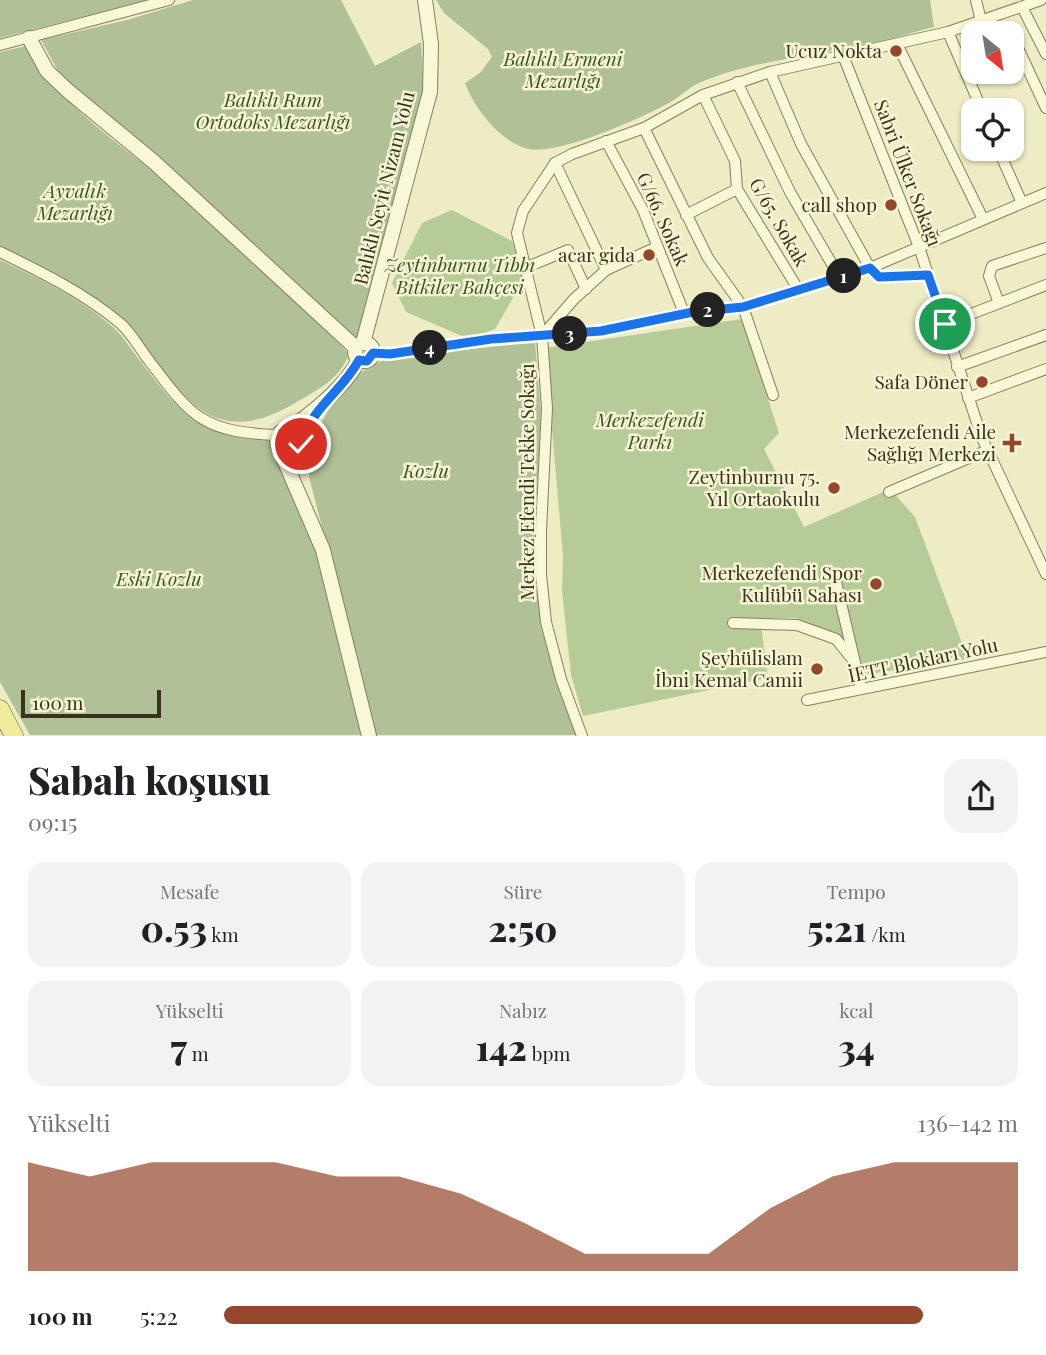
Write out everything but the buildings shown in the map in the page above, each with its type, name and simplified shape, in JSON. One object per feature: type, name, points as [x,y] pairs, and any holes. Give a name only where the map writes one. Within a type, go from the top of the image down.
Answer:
[{"type":"main road","points":[[0,709],[14,736]]},
{"type":"street","points":[[0,45],[170,0]]},
{"type":"street","name":"Balıklı Seyit Nizam Yolu","points":[[363,351],[430,92],[431,44],[425,0]]},
{"type":"street","points":[[976,0],[981,21],[1035,1]]},
{"type":"street","points":[[1022,7],[1046,54]]},
{"type":"street","points":[[1002,14],[1005,21]]},
{"type":"street","points":[[606,270],[555,163],[644,128],[703,95],[737,82],[769,72],[898,46],[961,28]]},
{"type":"street","points":[[948,32],[977,98]]},
{"type":"street","points":[[29,38],[47,71],[67,90],[154,162],[363,351],[390,354],[491,339],[601,331],[684,313],[743,307],[870,268],[1046,193]]},
{"type":"street","points":[[898,46],[982,218]]},
{"type":"street","name":"Sabri Ülker Sokağı","points":[[844,58],[919,247],[957,367],[988,450],[1046,574]]},
{"type":"street","points":[[1024,61],[1046,108]]},
{"type":"street","points":[[769,72],[801,144],[870,268],[879,277],[928,275]]},
{"type":"street","points":[[737,82],[790,192],[839,278]]},
{"type":"street","name":"G/65. Sokak","points":[[703,95],[735,161],[737,189],[798,289]]},
{"type":"street","points":[[644,128],[708,258],[743,307],[773,395]]},
{"type":"street","name":"G/66. Sokak","points":[[606,141],[643,211],[684,313]]},
{"type":"street","points":[[1003,161],[1022,203]]},
{"type":"street","name":"Merkez Efendi Tekke Sokağı","points":[[555,163],[523,211],[517,233],[542,336],[547,408],[541,575],[546,622],[558,668],[582,736]]},
{"type":"street","points":[[686,215],[737,189]]},
{"type":"street","points":[[542,336],[606,270],[657,247]]},
{"type":"street","points":[[999,303],[989,276],[992,266],[1046,248]]},
{"type":"street","points":[[525,268],[568,250],[586,289]]},
{"type":"street","points":[[0,252],[66,288],[122,325],[182,404],[203,421],[231,432],[282,437],[299,434],[299,489]]},
{"type":"street","points":[[945,324],[1046,285]]},
{"type":"street","points":[[957,367],[1046,335]]},
{"type":"street","points":[[282,437],[316,409],[348,376],[363,351]]},
{"type":"street","points":[[968,398],[1046,369]]},
{"type":"street","points":[[282,437],[290,453],[299,445],[316,409]]},
{"type":"street","points":[[282,437],[323,551],[369,736]]},
{"type":"street","points":[[889,492],[988,450]]},
{"type":"street","points":[[834,574],[861,688]]},
{"type":"street","points":[[733,623],[797,625],[836,639],[853,660]]},
{"type":"street","name":"İETT Blokları Yolu","points":[[807,700],[1046,652]]},
{"type":"green space","points":[[0,0],[148,0],[0,38]]},
{"type":"green space","name":"Balıklı Rum Ortodoks Mezarlığı","points":[[193,0],[341,0],[375,66],[421,42],[424,92],[358,339],[336,327],[271,260],[138,139],[60,75],[41,40],[127,20]]},
{"type":"green space","name":"Balıklı Ermeni Mezarlığı","points":[[436,0],[930,0],[934,27],[851,48],[742,68],[697,84],[656,110],[600,134],[560,146],[529,149],[499,133],[475,103],[465,83],[480,73],[492,57],[488,49],[444,13]]},
{"type":"green space","name":"Ayvalık Mezarlığı","points":[[26,46],[58,90],[77,109],[226,234],[349,354],[340,371],[319,389],[260,418],[232,422],[209,414],[189,400],[111,311],[72,283],[0,247],[0,52]]},
{"type":"green space","name":"Zeytinburnu Tıbbı Bitkiler Bahçesi","points":[[452,210],[512,241],[525,277],[495,329],[469,339],[406,312],[392,283],[422,223]]},
{"type":"green space","name":"Eski Kozlu","points":[[0,260],[60,290],[102,317],[120,335],[165,392],[191,418],[222,433],[242,437],[266,437],[300,492],[363,735],[30,735],[0,682]]},
{"type":"green space","name":"Merkezefendi Parkı","points":[[742,319],[779,433],[764,449],[804,527],[890,489],[915,517],[968,659],[862,675],[841,637],[796,618],[760,618],[768,678],[583,716],[571,675],[562,592],[563,556],[545,348]]},
{"type":"green space","name":"Kozlu","points":[[535,343],[541,412],[534,549],[541,628],[577,735],[376,735],[309,477],[310,460],[320,426],[338,395],[350,382],[384,360]]},
{"type":"place","name":"Ucuz Nokta","points":[[896,51]]},
{"type":"place","name":"call shop","points":[[891,205]]},
{"type":"place","name":"acar gida","points":[[649,255]]},
{"type":"place","name":"Safa Döner","points":[[982,382]]},
{"type":"place","name":"Merkezefendi Aile Sağlığı Merkezi","points":[[1012,443]]},
{"type":"place","name":"Zeytinburnu 75. Yıl Ortaokulu","points":[[834,488]]},
{"type":"place","name":"Merkezefendi Spor Kulübü Sahası","points":[[876,584]]},
{"type":"place","name":"Şeyhülislam İbni Kemal Camii","points":[[817,669]]},
{"type":"route","points":[[301,444],[316,409],[348,376],[359,360],[367,361],[373,353],[390,354],[491,339],[601,331],[693,312],[743,307],[870,268],[879,277],[928,275],[945,324]]}]
